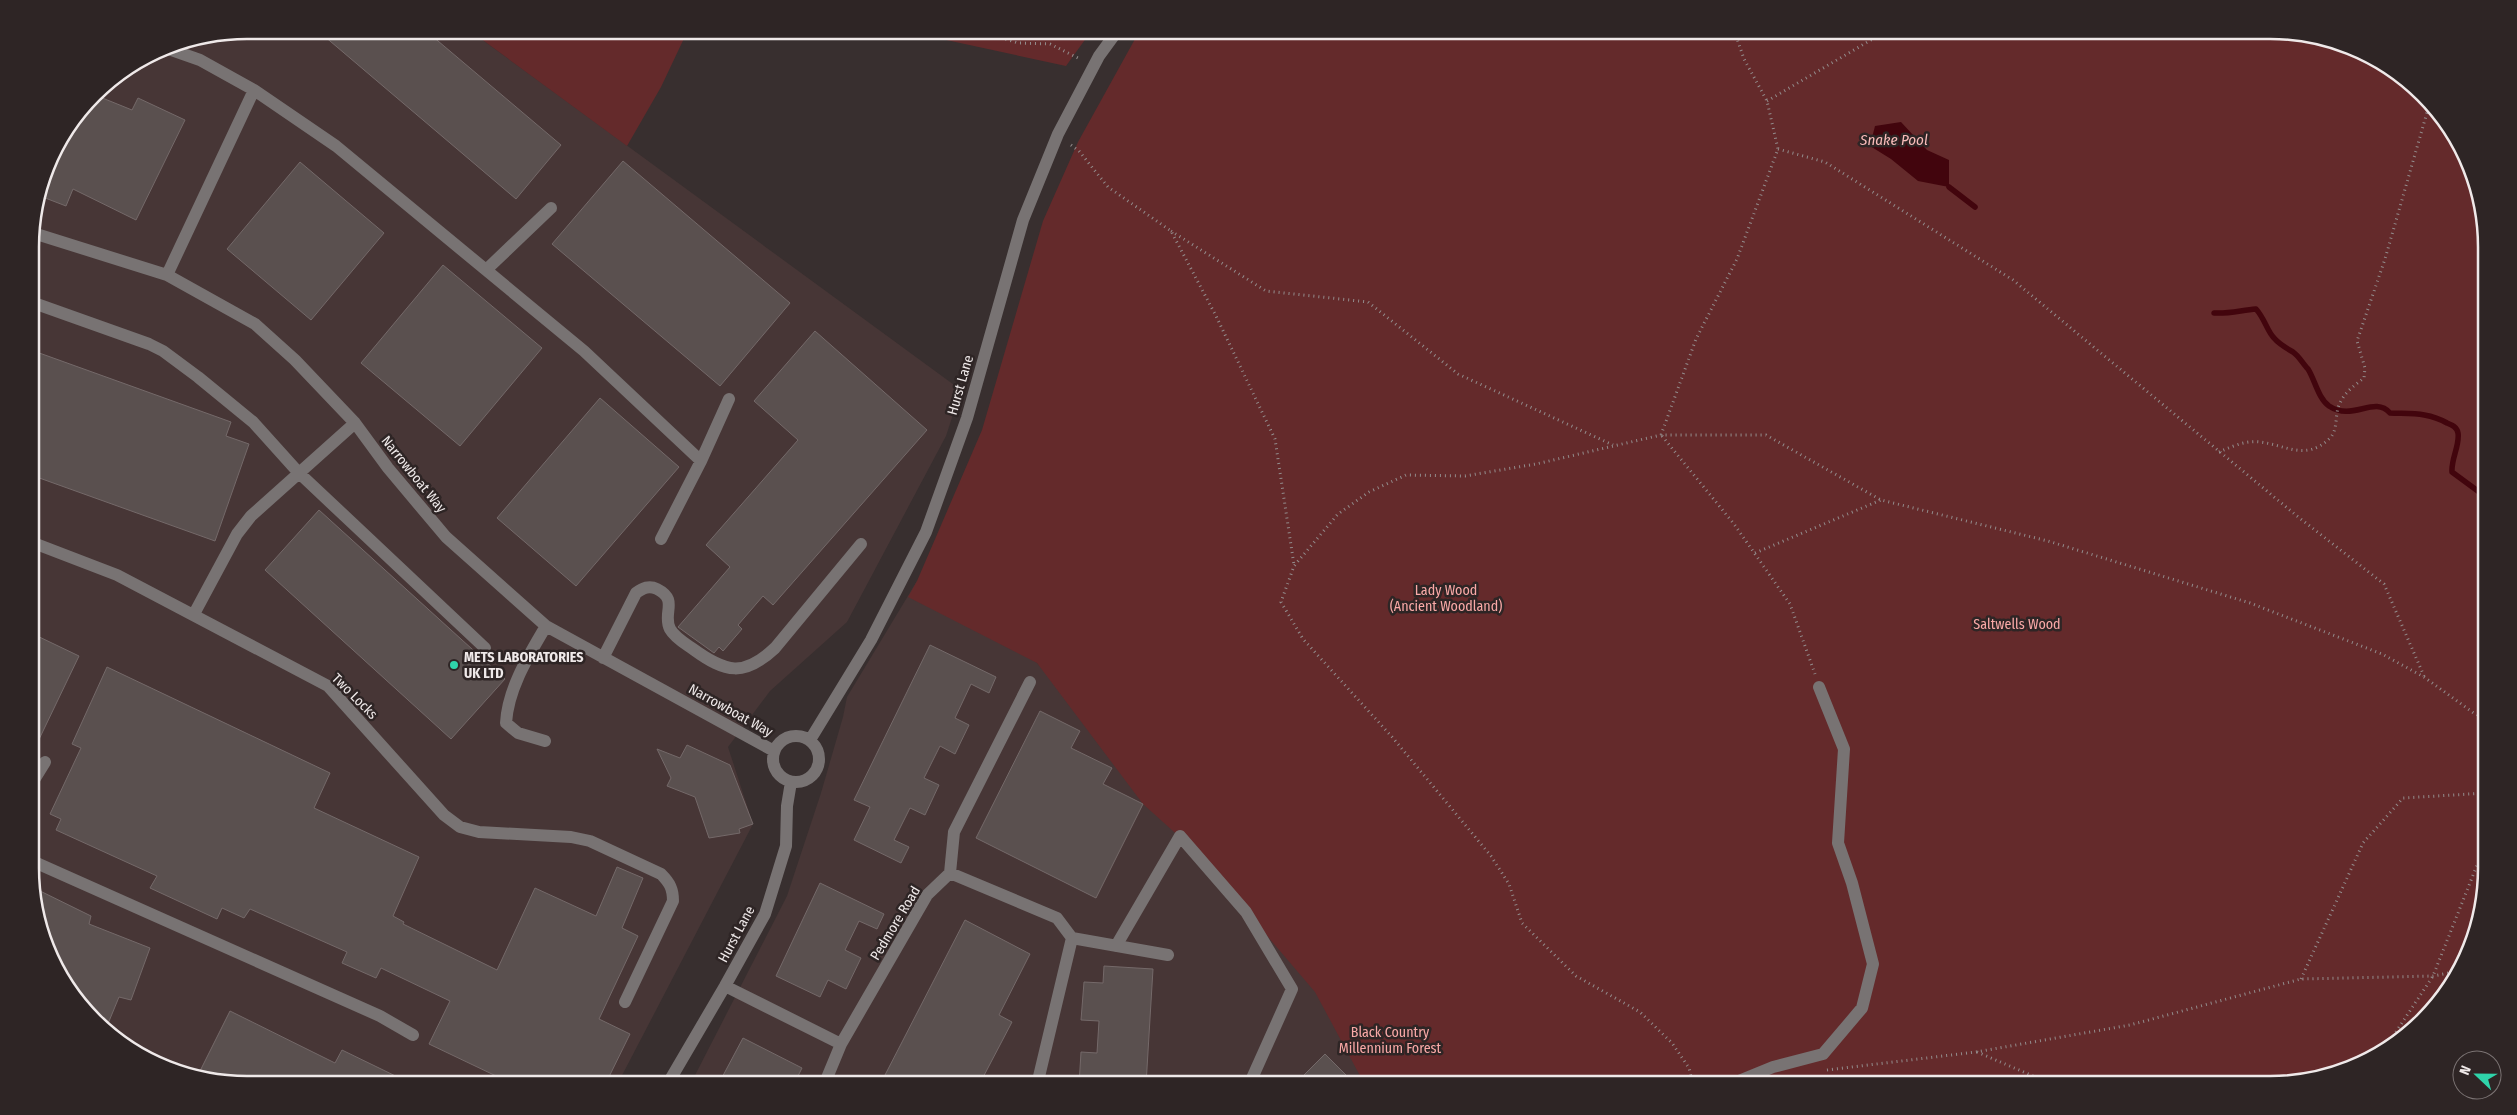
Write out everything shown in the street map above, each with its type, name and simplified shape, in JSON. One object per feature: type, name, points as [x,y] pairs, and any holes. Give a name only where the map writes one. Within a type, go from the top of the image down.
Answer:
[{"type":"street","name":"Hurst Lane","points":[[810,740],[871,640],[926,532],[967,418],[1023,220],[1058,134],[1094,66],[1112,39]]},
{"type":"street","points":[[176,52],[200,60],[254,90],[336,146],[584,351],[701,461]]},
{"type":"street","points":[[167,275],[254,90]]},
{"type":"street","points":[[486,270],[551,208]]},
{"type":"street","name":"Narrowboat Way","points":[[39,235],[167,275],[255,324],[295,360],[355,423],[388,468],[446,537],[546,626],[774,751]]},
{"type":"street","points":[[39,305],[162,350],[223,395],[253,422],[298,472],[485,648]]},
{"type":"street","points":[[661,539],[701,461],[729,399]]},
{"type":"street","points":[[194,614],[237,534],[251,516],[355,423]]},
{"type":"street","points":[[603,658],[636,593],[644,587],[653,587],[664,592],[669,598],[670,629],[678,638],[714,665],[737,669],[750,664],[766,656],[775,648],[861,544]]},
{"type":"street","name":"Two Locks","points":[[39,545],[118,575],[328,686],[444,815],[460,827],[479,832],[590,841],[661,874],[668,881],[672,890],[673,901],[625,1002]]},
{"type":"street","points":[[545,741],[518,733],[506,723],[506,710],[524,665],[546,626]]},
{"type":"street","points":[[1030,682],[954,832],[950,873],[1057,918],[1072,938],[1168,955]]},
{"type":"street","points":[[1751,1076],[1773,1067],[1823,1054],[1862,1008],[1873,964],[1852,883],[1838,843],[1844,749],[1819,687]]},
{"type":"street","points":[[803,736],[810,740],[817,748],[819,756],[817,769],[805,780],[791,782],[777,773],[773,766],[774,751],[778,744],[787,737],[803,736]]},
{"type":"street","points":[[39,772],[45,762]]},
{"type":"street","name":"Hurst Lane","points":[[671,1076],[765,914],[786,846],[787,806],[791,782]]},
{"type":"street","points":[[1116,946],[1180,836],[1246,912],[1292,989],[1253,1076]]},
{"type":"street","points":[[39,865],[380,1016],[413,1035]]},
{"type":"street","name":"Pedmore Road","points":[[828,1076],[841,1044],[927,895],[950,873]]},
{"type":"street","points":[[1038,1076],[1072,938]]},
{"type":"street","points":[[725,986],[841,1044]]},
{"type":"path","points":[[1005,39],[1018,43],[1050,44],[1094,66]]},
{"type":"path","points":[[1661,435],[1696,339],[1737,259],[1778,149],[1767,101],[1744,59],[1737,39]]},
{"type":"path","points":[[1767,101],[1873,39]]},
{"type":"path","points":[[2219,452],[2236,444],[2259,442],[2292,451],[2310,449],[2329,440],[2335,432],[2335,416],[2339,403],[2347,392],[2364,378],[2365,368],[2357,341],[2385,260],[2428,110]]},
{"type":"path","points":[[1058,134],[1079,151],[1108,187],[1171,231],[1266,291],[1368,302],[1458,374],[1613,445]]},
{"type":"path","points":[[1778,149],[1825,162],[2013,280],[2219,452],[2384,584],[2424,677]]},
{"type":"path","points":[[1171,231],[1216,316],[1275,439],[1294,566]]},
{"type":"path","points":[[1661,435],[1755,553],[1790,604],[1819,687]]},
{"type":"path","points":[[1691,1076],[1689,1068],[1672,1043],[1640,1012],[1576,976],[1522,922],[1509,884],[1491,856],[1393,738],[1303,639],[1280,602],[1294,566],[1338,514],[1369,492],[1406,475],[1465,476],[1536,464],[1661,435],[1766,435],[1881,500],[2048,540],[2250,603],[2382,654],[2424,677],[2478,715]]},
{"type":"path","points":[[1755,553],[1881,500]]},
{"type":"path","points":[[2301,979],[2363,843],[2403,798],[2478,793]]},
{"type":"path","points":[[2393,1036],[2432,976],[2478,862]]},
{"type":"path","points":[[1825,1071],[1976,1052],[2130,1025],[2301,979],[2432,976],[2450,973]]},
{"type":"path","points":[[1976,1052],[2033,1076]]},
{"type":"shaded area","points":[[233,39],[481,39],[961,390],[946,436],[847,622],[770,691],[728,747],[753,824],[622,1076],[233,1076],[193,1069],[154,1055],[109,1025],[90,1006],[60,961],[46,922],[39,882],[39,233],[46,193],[60,154],[90,109],[109,90],[154,60],[193,46]]},
{"type":"shaded area","points":[[917,581],[1037,663],[1418,1076],[695,1076],[787,896],[821,793],[847,697]]},
{"type":"green space","points":[[481,39],[684,39],[661,87],[627,146]]},
{"type":"green space","points":[[942,39],[1086,39],[1066,66]]},
{"type":"green space","name":"Saltwells Wood","points":[[1135,39],[2284,39],[2324,46],[2363,60],[2408,90],[2427,109],[2443,131],[2457,154],[2467,180],[2474,206],[2478,233],[2478,882],[2471,922],[2457,961],[2427,1006],[2408,1025],[2386,1041],[2363,1055],[2337,1065],[2311,1072],[2284,1076],[1360,1076],[1315,992],[1193,849],[1143,804],[1037,663],[908,597],[917,581],[982,430],[1043,221],[1078,142]]},
{"type":"water","name":"Snake Pool","points":[[1901,122],[1927,150],[1949,160],[1949,187],[1918,181],[1891,159],[1870,146],[1875,126]]},
{"type":"building","points":[[328,39],[436,39],[561,145],[516,199]]},
{"type":"building","points":[[102,98],[132,110],[138,98],[185,120],[136,220],[73,189],[66,206],[45,198],[50,180],[67,142],[90,109]]},
{"type":"building","points":[[623,161],[790,303],[720,386],[552,244]]},
{"type":"building","points":[[300,162],[384,233],[311,320],[227,249]]},
{"type":"building","points":[[443,265],[542,348],[460,446],[361,363]]},
{"type":"building","points":[[815,331],[927,430],[773,605],[763,596],[738,625],[742,629],[723,651],[719,647],[714,653],[678,627],[730,567],[706,545],[798,440],[754,401]]},
{"type":"building","points":[[39,353],[231,422],[226,436],[249,444],[215,541],[39,478]]},
{"type":"building","points":[[600,398],[679,467],[576,586],[497,518]]},
{"type":"building","points":[[319,510],[505,679],[451,739],[265,570]]},
{"type":"building","points":[[39,637],[79,656],[39,739]]},
{"type":"building","points":[[930,645],[996,677],[989,693],[971,684],[955,718],[969,725],[955,754],[940,746],[924,778],[939,785],[925,815],[910,808],[894,840],[909,847],[901,863],[854,840],[870,807],[854,800]]},
{"type":"building","points":[[107,667],[330,773],[314,808],[419,857],[393,916],[404,922],[403,924],[497,970],[535,888],[596,916],[617,867],[643,878],[622,928],[638,936],[599,1019],[630,1034],[609,1076],[496,1076],[429,1044],[450,1001],[381,968],[376,978],[342,963],[347,952],[250,909],[244,918],[222,908],[217,919],[150,888],[157,876],[56,830],[61,819],[50,814],[81,748],[72,744]]},
{"type":"building","points":[[1040,711],[1080,731],[1071,748],[1112,768],[1103,784],[1143,804],[1096,898],[976,838]]},
{"type":"building","points":[[687,745],[730,765],[753,824],[739,829],[740,833],[709,838],[695,797],[667,786],[671,778],[657,749],[680,758]]},
{"type":"building","points":[[820,883],[884,914],[877,929],[859,921],[845,950],[861,958],[846,989],[828,980],[820,997],[776,976]]},
{"type":"building","points":[[40,891],[91,916],[89,924],[150,948],[131,1000],[119,997],[108,1024],[90,1006],[60,961],[46,922]]},
{"type":"building","points":[[965,920],[1030,954],[999,1015],[1012,1022],[984,1076],[885,1075]]},
{"type":"building","points":[[1104,966],[1153,969],[1147,1076],[1080,1076],[1081,1052],[1097,1053],[1099,1021],[1081,1020],[1084,982],[1103,983]]},
{"type":"building","points":[[230,1011],[335,1063],[342,1050],[395,1076],[233,1076],[200,1071]]},
{"type":"building","points":[[743,1038],[802,1068],[798,1076],[723,1076]]},
{"type":"building","points":[[1325,1054],[1347,1076],[1303,1076]]},
{"type":"waterway","points":[[1949,187],[1975,207]]},
{"type":"waterway","points":[[2214,313],[2256,309],[2274,338],[2295,354],[2308,369],[2319,394],[2329,406],[2346,411],[2370,407],[2384,408],[2390,413],[2419,414],[2433,417],[2454,427],[2458,438],[2452,472],[2478,491]]},
{"type":"place","name":"METS LABORATORIES UK LTD","points":[[454,665]]},
{"type":"park label","name":"Lady Wood (Ancient Woodland)","points":[[1446,598]]},
{"type":"park label","name":"Black Country Millennium Forest","points":[[1390,1040]]}]
